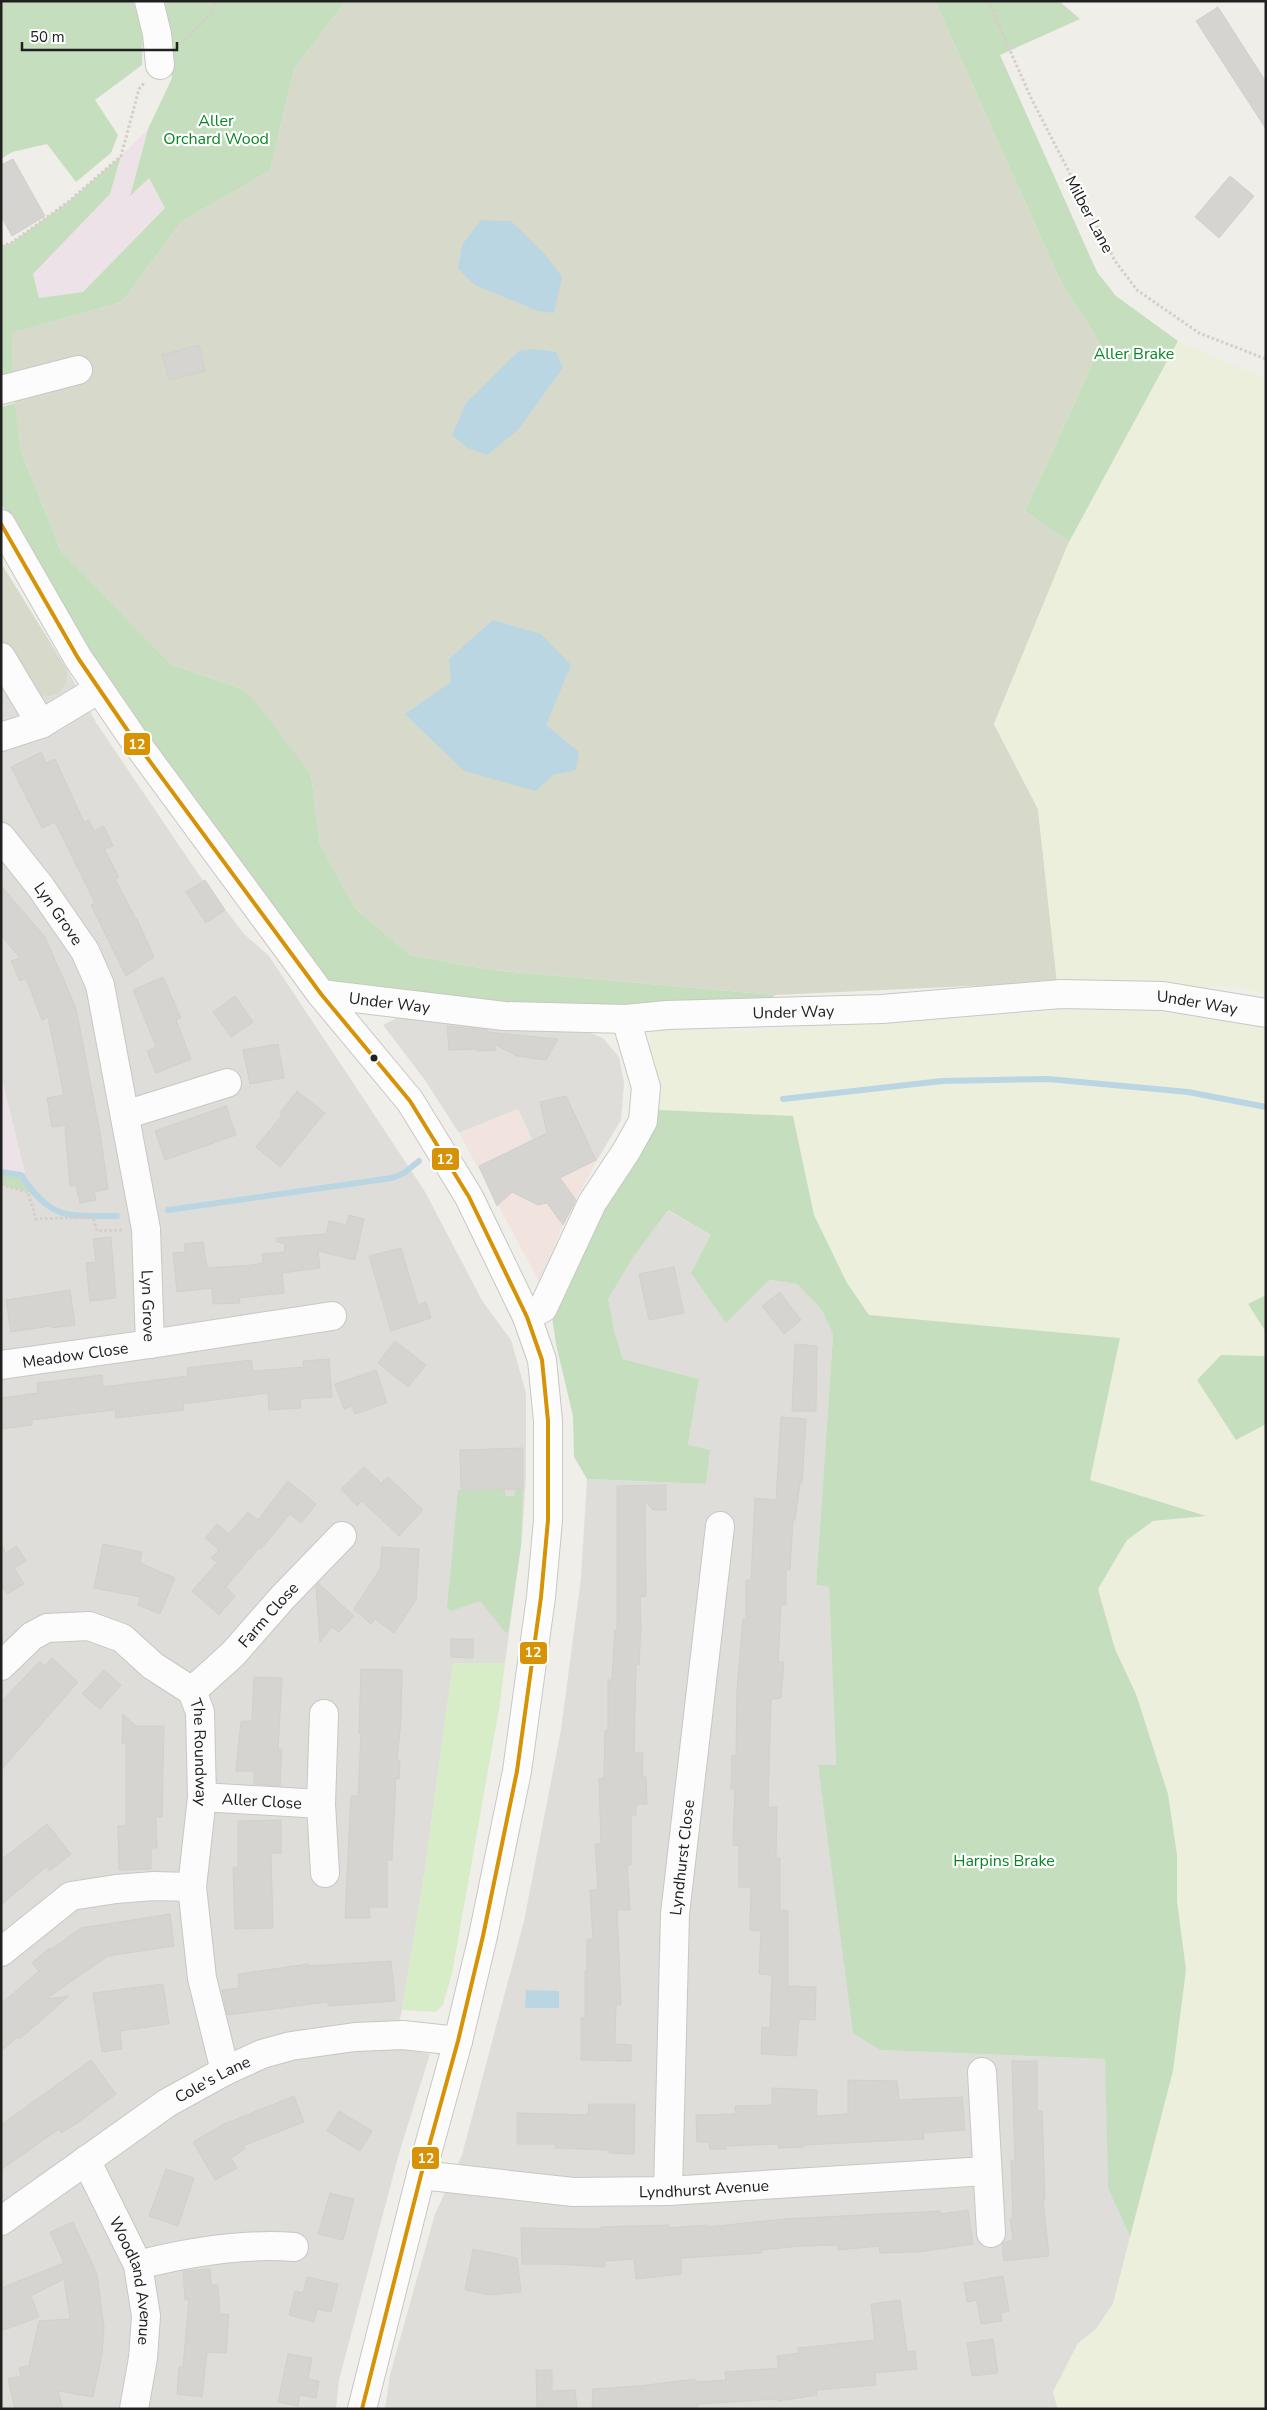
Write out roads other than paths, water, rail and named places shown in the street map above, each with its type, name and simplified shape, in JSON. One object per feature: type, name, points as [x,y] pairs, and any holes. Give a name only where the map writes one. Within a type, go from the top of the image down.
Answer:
[{"type":"street","points":[[149,1],[157,34],[160,65]]},
{"type":"street","points":[[1,390],[78,370]]},
{"type":"street","points":[[1,524],[99,689],[321,994],[410,1101],[469,1197],[527,1317],[542,1360],[546,1394],[548,1520],[541,1597],[517,1771],[484,1936],[362,2409]]},
{"type":"street","points":[[1,657],[41,724]]},
{"type":"street","points":[[1,737],[41,724],[99,689]]},
{"type":"street","name":"Lyn Grove","points":[[1,838],[40,886],[85,951],[100,985],[146,1229],[150,1344],[332,1316]]},
{"type":"street","name":"Under Way","points":[[321,994],[504,1016],[626,1019],[666,1015],[882,1009],[1061,994],[1163,996],[1266,1013]]},
{"type":"street","points":[[527,1317],[543,1308],[592,1203],[644,1121],[646,1087],[626,1019]]},
{"type":"street","points":[[126,1115],[227,1083]]},
{"type":"street","name":"Meadow Close","points":[[1,1365],[150,1344]]},
{"type":"street","name":"Lyndhurst Close","points":[[668,2191],[675,1914],[720,1526]]},
{"type":"street","name":"Farm Close","points":[[192,1691],[233,1654],[282,1597],[342,1536]]},
{"type":"street","name":"The Roundway","points":[[1,1666],[32,1636],[47,1628],[89,1626],[122,1638],[152,1666],[192,1691],[200,1712],[202,1797],[192,1887],[202,1978],[225,2071]]},
{"type":"street","name":"Aller Close","points":[[324,1714],[321,1804],[325,1873]]},
{"type":"street","name":"Aller Close","points":[[202,1797],[321,1804]]},
{"type":"street","points":[[1,1952],[71,1896],[116,1889],[154,1886],[192,1887]]},
{"type":"street","name":"Cole's Lane","points":[[1,2221],[167,2103],[225,2071],[262,2054],[312,2043],[403,2034],[458,2040]]},
{"type":"street","points":[[982,2072],[986,2171],[991,2233]]},
{"type":"street","name":"Woodland Avenue","points":[[86,2160],[138,2265],[146,2316],[143,2358],[134,2409]]},
{"type":"street","name":"Lyndhurst Avenue","points":[[421,2175],[574,2192],[668,2191],[986,2171]]},
{"type":"street","points":[[138,2265],[232,2247],[267,2244],[294,2247]]},
{"type":"water","points":[[481,220],[511,221],[545,254],[562,277],[554,313],[538,311],[475,285],[458,269],[462,245]]},
{"type":"water","points":[[535,349],[556,352],[563,368],[517,431],[487,455],[468,448],[452,435],[466,403],[519,351]]},
{"type":"water","points":[[493,620],[541,634],[571,665],[546,725],[579,752],[576,770],[553,775],[536,791],[464,771],[405,714],[451,682],[449,659]]},
{"type":"water","points":[[526,1990],[559,1991],[559,2008],[525,2008]]},
{"type":"waterway","points":[[783,1099],[942,1081],[1048,1079],[1188,1092],[1266,1107]]},
{"type":"waterway","points":[[168,1210],[392,1178],[404,1173],[419,1161]]},
{"type":"waterway","points":[[1,1172],[21,1175],[41,1200],[51,1208],[61,1212],[85,1216],[117,1216]]},
{"type":"park label","name":"Aller Orchard Wood","points":[[216,129]]},
{"type":"park label","name":"Aller Brake","points":[[1134,353]]},
{"type":"park label","name":"Harpins Brake","points":[[1004,1860]]}]
